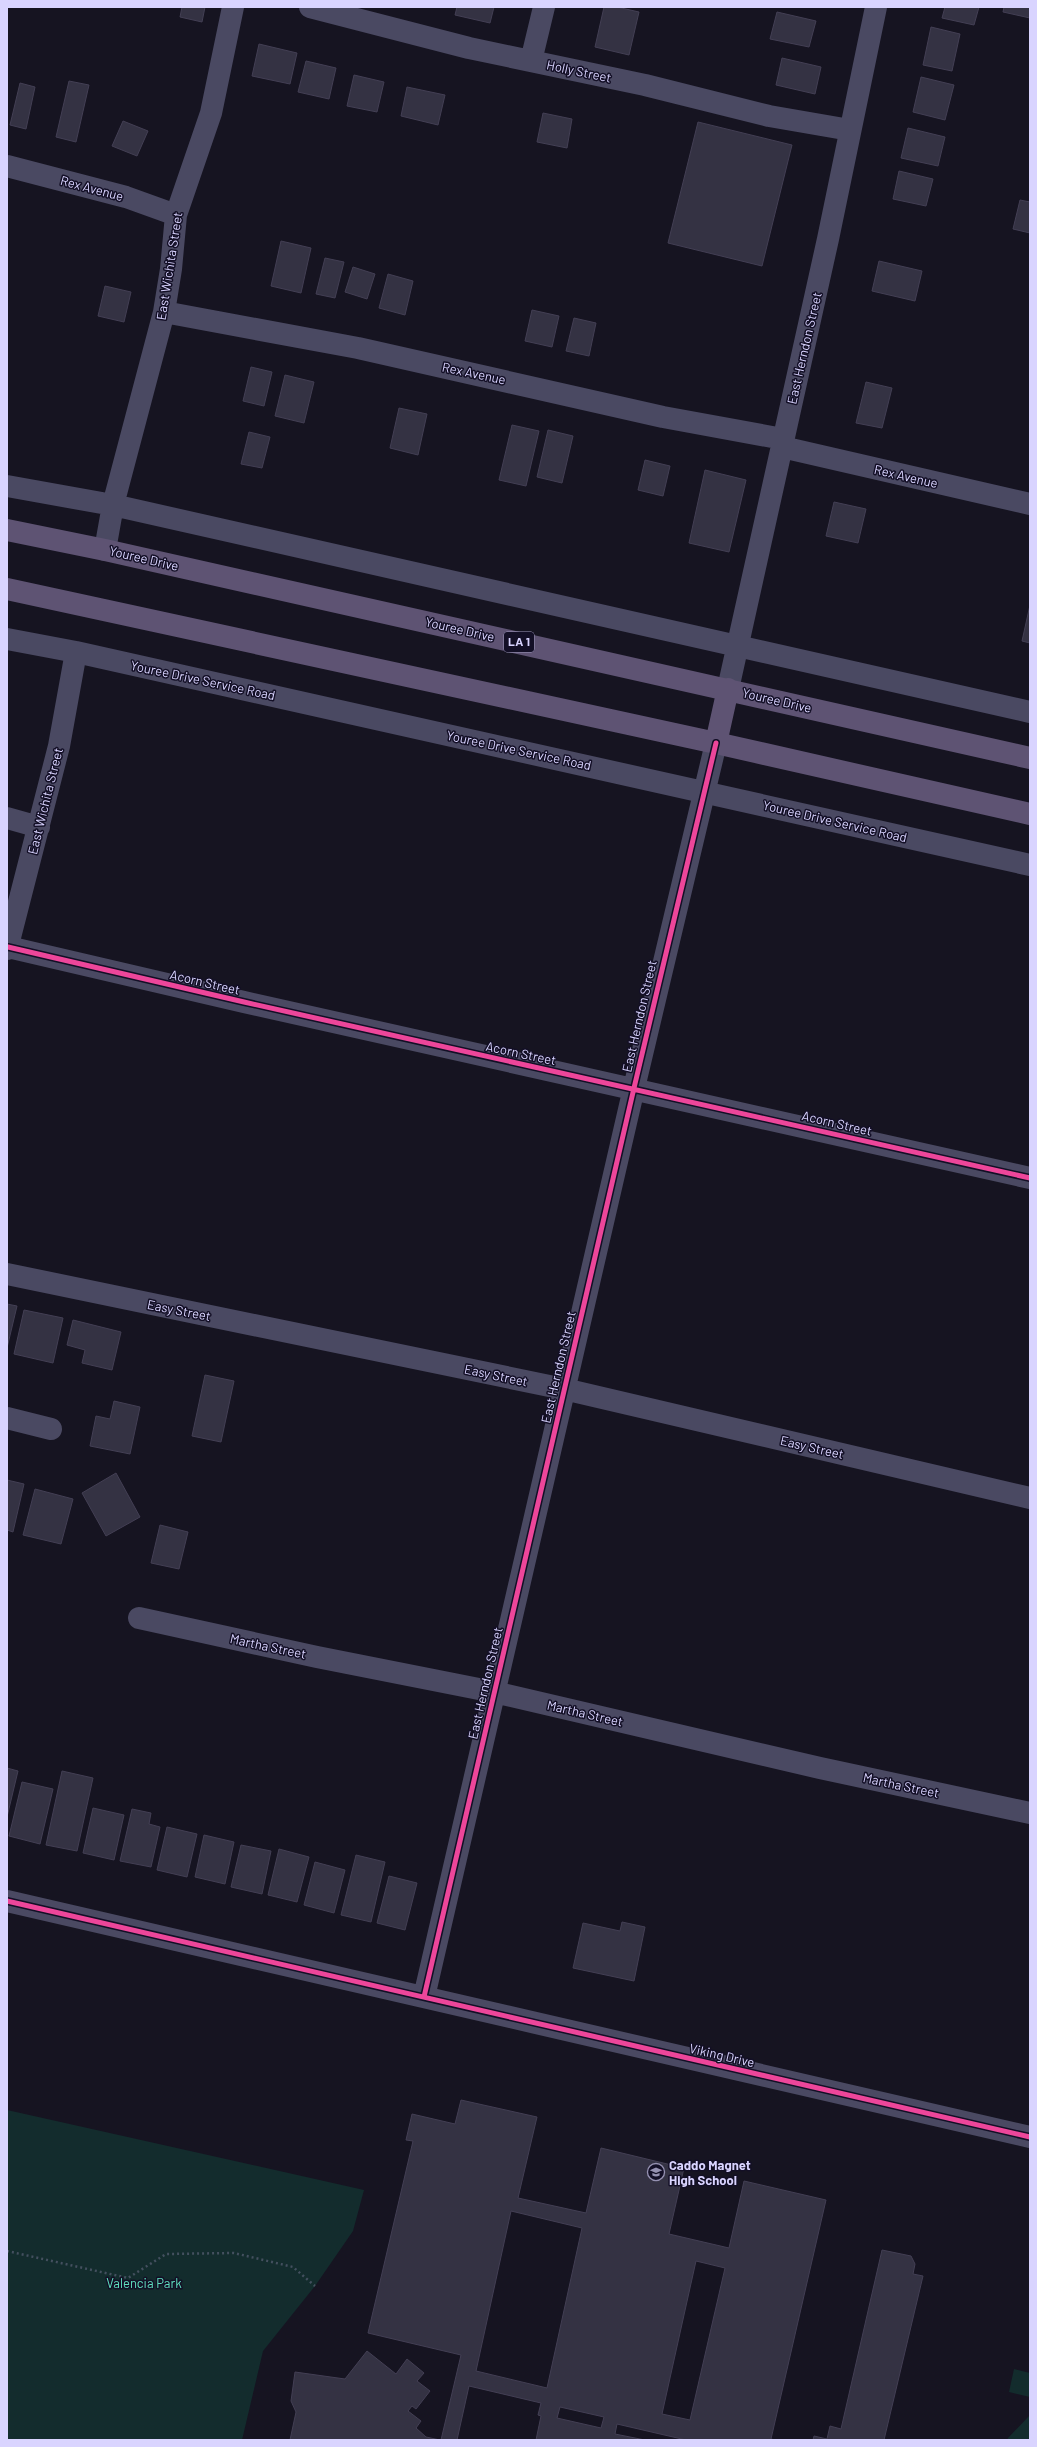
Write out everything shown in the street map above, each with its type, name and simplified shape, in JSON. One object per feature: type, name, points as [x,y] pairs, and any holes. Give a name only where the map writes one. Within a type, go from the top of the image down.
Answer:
[{"type":"main road","name":"Youree Drive","points":[[7,530],[105,550],[1030,758]]},
{"type":"main road","points":[[7,589],[716,743],[1030,814]]},
{"type":"main road","points":[[716,743],[728,689]]},
{"type":"street","name":"East Wichita Street","points":[[105,550],[112,505],[164,312],[171,269],[176,215],[211,112],[233,7]]},
{"type":"street","name":"Holly Street","points":[[310,7],[469,48],[645,85],[769,116],[850,130]]},
{"type":"street","points":[[531,61],[544,7]]},
{"type":"street","name":"East Herndon Street","points":[[728,689],[876,7]]},
{"type":"street","name":"Rex Avenue","points":[[7,166],[126,197],[176,215]]},
{"type":"street","name":"Rex Avenue","points":[[164,312],[358,348],[782,443],[1030,504]]},
{"type":"street","points":[[7,486],[112,505],[1030,712]]},
{"type":"street","name":"Youree Drive Service Road","points":[[7,639],[76,652],[1030,865]]},
{"type":"street","name":"East Wichita Street","points":[[7,948],[59,746],[76,652]]},
{"type":"street","name":"East Herndon Street","points":[[417,1996],[494,1692],[634,1088],[716,743]]},
{"type":"street","points":[[7,818],[39,827]]},
{"type":"street","name":"Acorn Street","points":[[7,948],[1030,1178]]},
{"type":"street","name":"Easy Street","points":[[7,1274],[564,1389],[1030,1498]]},
{"type":"street","points":[[7,1418],[51,1428]]},
{"type":"street","name":"Martha Street","points":[[140,1618],[317,1657],[494,1692],[820,1768],[1030,1814]]},
{"type":"street","name":"Viking Drive","points":[[7,1901],[1030,2137]]},
{"type":"path","points":[[7,2251],[128,2278],[166,2254],[234,2253],[293,2267],[314,2286]]},
{"type":"path","points":[[126,2287],[128,2278]]},
{"type":"green space","name":"Valencia Park","points":[[7,2110],[364,2190],[353,2231],[315,2286],[263,2351],[242,2440],[7,2440]]},
{"type":"green space","points":[[1014,2369],[1030,2373],[1030,2397],[1009,2392]]},
{"type":"green space","points":[[1030,2415],[1030,2440],[1007,2440],[1008,2438]]},
{"type":"building","points":[[182,7],[205,7],[202,22],[180,17]]},
{"type":"building","points":[[457,7],[494,7],[490,23],[455,15]]},
{"type":"building","points":[[604,7],[617,7],[639,12],[629,55],[595,47]]},
{"type":"building","points":[[945,7],[979,7],[974,25],[942,18]]},
{"type":"building","points":[[1004,7],[1030,7],[1030,18],[1003,12]]},
{"type":"building","points":[[777,12],[816,21],[809,47],[770,39]]},
{"type":"building","points":[[931,27],[960,34],[952,71],[923,65]]},
{"type":"building","points":[[259,44],[297,53],[290,84],[252,76]]},
{"type":"building","points":[[782,58],[821,67],[815,94],[776,85]]},
{"type":"building","points":[[306,61],[336,68],[329,99],[298,92]]},
{"type":"building","points":[[354,75],[384,82],[377,112],[347,106]]},
{"type":"building","points":[[921,77],[954,85],[945,120],[913,112]]},
{"type":"building","points":[[69,81],[89,85],[76,142],[56,137]]},
{"type":"building","points":[[20,83],[35,87],[26,129],[10,125]]},
{"type":"building","points":[[407,87],[445,95],[438,125],[401,116]]},
{"type":"building","points":[[543,113],[572,119],[567,148],[537,142]]},
{"type":"building","points":[[123,121],[148,131],[137,156],[112,146]]},
{"type":"building","points":[[698,122],[792,145],[762,266],[668,243]]},
{"type":"building","points":[[908,128],[945,137],[938,166],[901,158]]},
{"type":"building","points":[[899,171],[933,179],[926,206],[893,199]]},
{"type":"building","points":[[1020,200],[1030,202],[1030,233],[1013,229]]},
{"type":"building","points":[[281,241],[311,248],[301,293],[271,286]]},
{"type":"building","points":[[325,258],[344,262],[335,298],[316,294]]},
{"type":"building","points":[[879,261],[922,271],[915,301],[872,291]]},
{"type":"building","points":[[353,267],[375,274],[367,299],[345,292]]},
{"type":"building","points":[[388,274],[413,281],[405,315],[379,308]]},
{"type":"building","points":[[105,286],[131,292],[124,322],[98,316]]},
{"type":"building","points":[[532,310],[559,316],[552,347],[525,341]]},
{"type":"building","points":[[574,318],[596,323],[589,356],[566,351]]},
{"type":"building","points":[[251,367],[272,372],[264,406],[243,401]]},
{"type":"building","points":[[285,375],[314,382],[304,423],[275,416]]},
{"type":"building","points":[[866,382],[892,388],[882,428],[856,423]]},
{"type":"building","points":[[399,408],[427,414],[418,455],[390,448]]},
{"type":"building","points":[[512,425],[539,431],[526,486],[499,480]]},
{"type":"building","points":[[548,430],[573,436],[562,483],[537,477]]},
{"type":"building","points":[[249,432],[270,437],[262,468],[241,464]]},
{"type":"building","points":[[645,460],[670,466],[663,496],[638,490]]},
{"type":"building","points":[[705,470],[746,480],[729,552],[689,543]]},
{"type":"building","points":[[834,502],[866,509],[858,543],[826,536]]},
{"type":"building","points":[[1030,605],[1030,643],[1022,641]]},
{"type":"building","points":[[7,1304],[17,1306],[7,1348]]},
{"type":"building","points":[[24,1310],[63,1318],[53,1363],[14,1354]]},
{"type":"building","points":[[73,1320],[121,1332],[112,1370],[82,1363],[85,1350],[67,1345]]},
{"type":"building","points":[[205,1375],[234,1381],[221,1442],[192,1436]]},
{"type":"building","points":[[114,1401],[140,1407],[130,1454],[90,1446],[96,1416],[110,1419]]},
{"type":"building","points":[[116,1473],[140,1517],[106,1536],[82,1493]]},
{"type":"building","points":[[7,1480],[24,1484],[13,1532],[7,1530]]},
{"type":"building","points":[[35,1489],[73,1499],[61,1544],[23,1535]]},
{"type":"building","points":[[160,1525],[188,1532],[179,1569],[151,1563]]},
{"type":"building","points":[[7,1768],[18,1771],[7,1817]]},
{"type":"building","points":[[62,1771],[93,1778],[77,1851],[46,1845]]},
{"type":"building","points":[[22,1782],[53,1789],[40,1844],[9,1836]]},
{"type":"building","points":[[93,1808],[124,1815],[114,1860],[83,1853]]},
{"type":"building","points":[[132,1809],[151,1813],[149,1824],[160,1827],[151,1867],[120,1861]]},
{"type":"building","points":[[167,1827],[197,1834],[187,1877],[157,1870]]},
{"type":"building","points":[[204,1835],[234,1842],[225,1884],[195,1877]]},
{"type":"building","points":[[241,1845],[271,1851],[262,1894],[231,1887]]},
{"type":"building","points":[[279,1849],[309,1857],[297,1902],[268,1895]]},
{"type":"building","points":[[356,1855],[385,1862],[371,1922],[341,1915]]},
{"type":"building","points":[[315,1862],[345,1870],[334,1913],[304,1905]]},
{"type":"building","points":[[389,1876],[417,1883],[405,1930],[377,1923]]},
{"type":"building","points":[[622,1922],[645,1927],[634,1981],[573,1968],[583,1923],[620,1931]]},
{"type":"building","points":[[461,2100],[537,2117],[518,2198],[586,2213],[601,2148],[684,2168],[669,2234],[729,2248],[744,2181],[826,2200],[771,2439],[775,2440],[686,2440],[617,2424],[615,2434],[645,2440],[536,2440],[541,2416],[538,2415],[541,2403],[469,2386],[457,2440],[441,2440],[461,2355],[368,2333],[413,2141],[406,2140],[412,2114],[455,2124]],"holes":[[[511,2211],[582,2228],[547,2388],[476,2371]],[[696,2261],[725,2268],[690,2420],[662,2414]],[[560,2407],[604,2417],[601,2428],[557,2418]]]},
{"type":"building","points":[[882,2250],[911,2256],[915,2264],[913,2274],[923,2276],[884,2440],[813,2440],[814,2436],[827,2439],[830,2426],[841,2429]]},
{"type":"building","points":[[367,2351],[396,2374],[407,2359],[424,2373],[417,2381],[430,2391],[416,2409],[412,2406],[408,2411],[421,2421],[416,2428],[426,2437],[440,2440],[290,2440],[296,2412],[291,2401],[295,2372],[345,2379]]},
{"type":"cycle path","points":[[424,1997],[634,1088],[716,743]]},
{"type":"cycle path","points":[[8,947],[244,1002],[1030,1178]]},
{"type":"cycle path","points":[[7,1901],[1030,2137]]},
{"type":"place","name":"Caddo Magnet High School","points":[[656,2172]]}]
